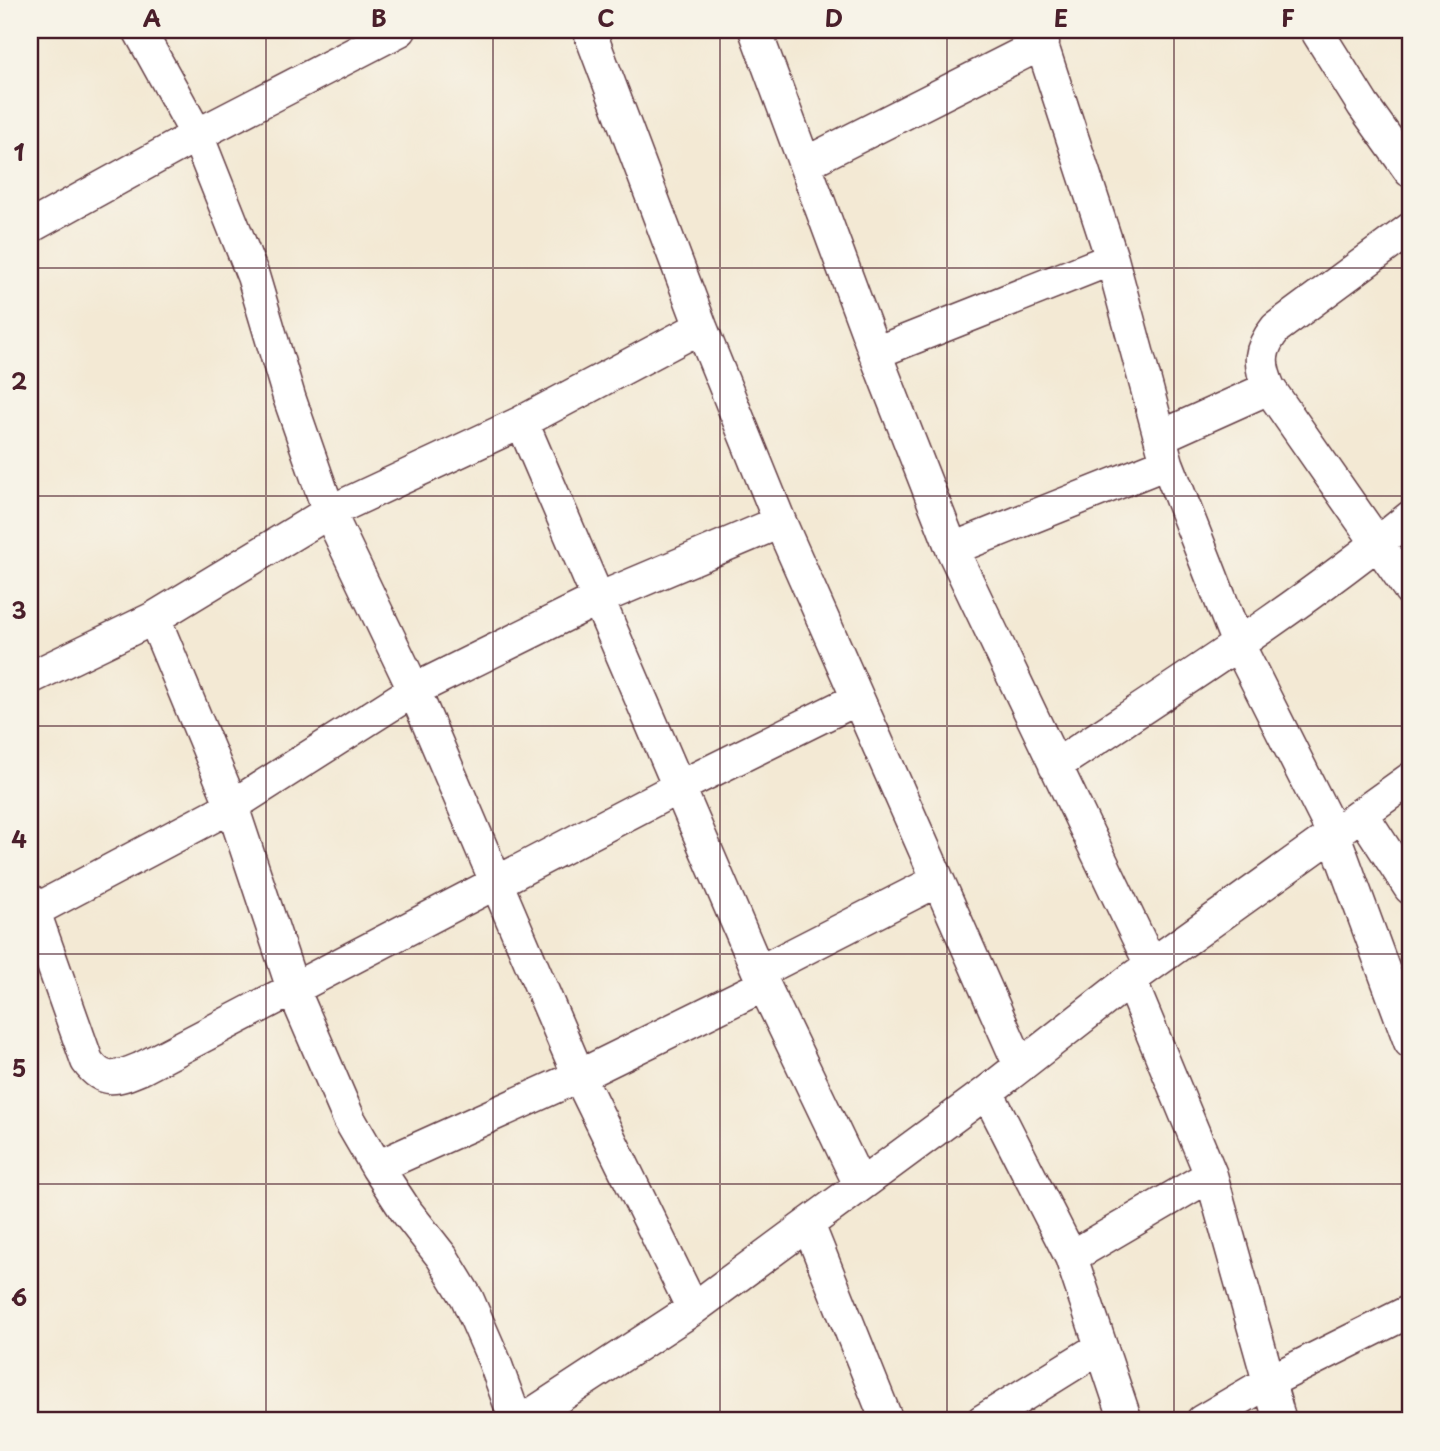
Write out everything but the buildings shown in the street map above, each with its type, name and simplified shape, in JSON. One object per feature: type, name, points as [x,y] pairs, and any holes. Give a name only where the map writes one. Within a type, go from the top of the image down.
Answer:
[{"type":"street","points":[[139,30],[197,135],[253,276],[289,397],[329,512],[414,690],[579,1076],[693,1309]]},
{"type":"street","points":[[589,30],[701,327],[780,522],[1020,1066]]},
{"type":"street","points":[[755,30],[875,353],[952,549],[1055,766],[1141,973],[1211,1175],[1280,1421]]},
{"type":"street","points":[[1318,31],[1363,105],[1410,172]]},
{"type":"street","points":[[30,227],[387,33]]},
{"type":"street","points":[[806,163],[1040,36],[1112,258],[1163,450],[1238,643],[1334,835],[1410,1042]]},
{"type":"street","points":[[1410,229],[1276,328],[1265,341],[1261,356],[1262,372],[1269,388],[1410,590]]},
{"type":"street","points":[[875,353],[1112,258]]},
{"type":"street","points":[[30,678],[154,618],[329,512],[522,422],[701,327]]},
{"type":"street","points":[[952,549],[1163,450],[1269,388]]},
{"type":"street","points":[[522,422],[761,979],[860,1185]]},
{"type":"street","points":[[1055,766],[1238,643],[1377,545],[1410,517]]},
{"type":"street","points":[[780,522],[598,599],[414,690],[232,806],[32,905],[87,1061],[94,1071],[114,1078],[142,1068],[678,787],[857,699]]},
{"type":"street","points":[[154,618],[232,806],[293,989],[349,1118],[377,1167],[406,1211],[442,1257],[467,1298],[516,1421]]},
{"type":"street","points":[[522,1421],[693,1309],[987,1092],[1141,973],[1410,779]]},
{"type":"street","points":[[1362,814],[1410,888]]},
{"type":"street","points":[[377,1167],[579,1076],[937,881]]},
{"type":"street","points":[[987,1092],[1071,1257],[1126,1421]]},
{"type":"street","points":[[1071,1257],[1211,1175]]},
{"type":"street","points":[[808,1224],[887,1421]]},
{"type":"street","points":[[1202,1421],[1270,1381],[1410,1311]]},
{"type":"street","points":[[982,1421],[1101,1347]]}]
